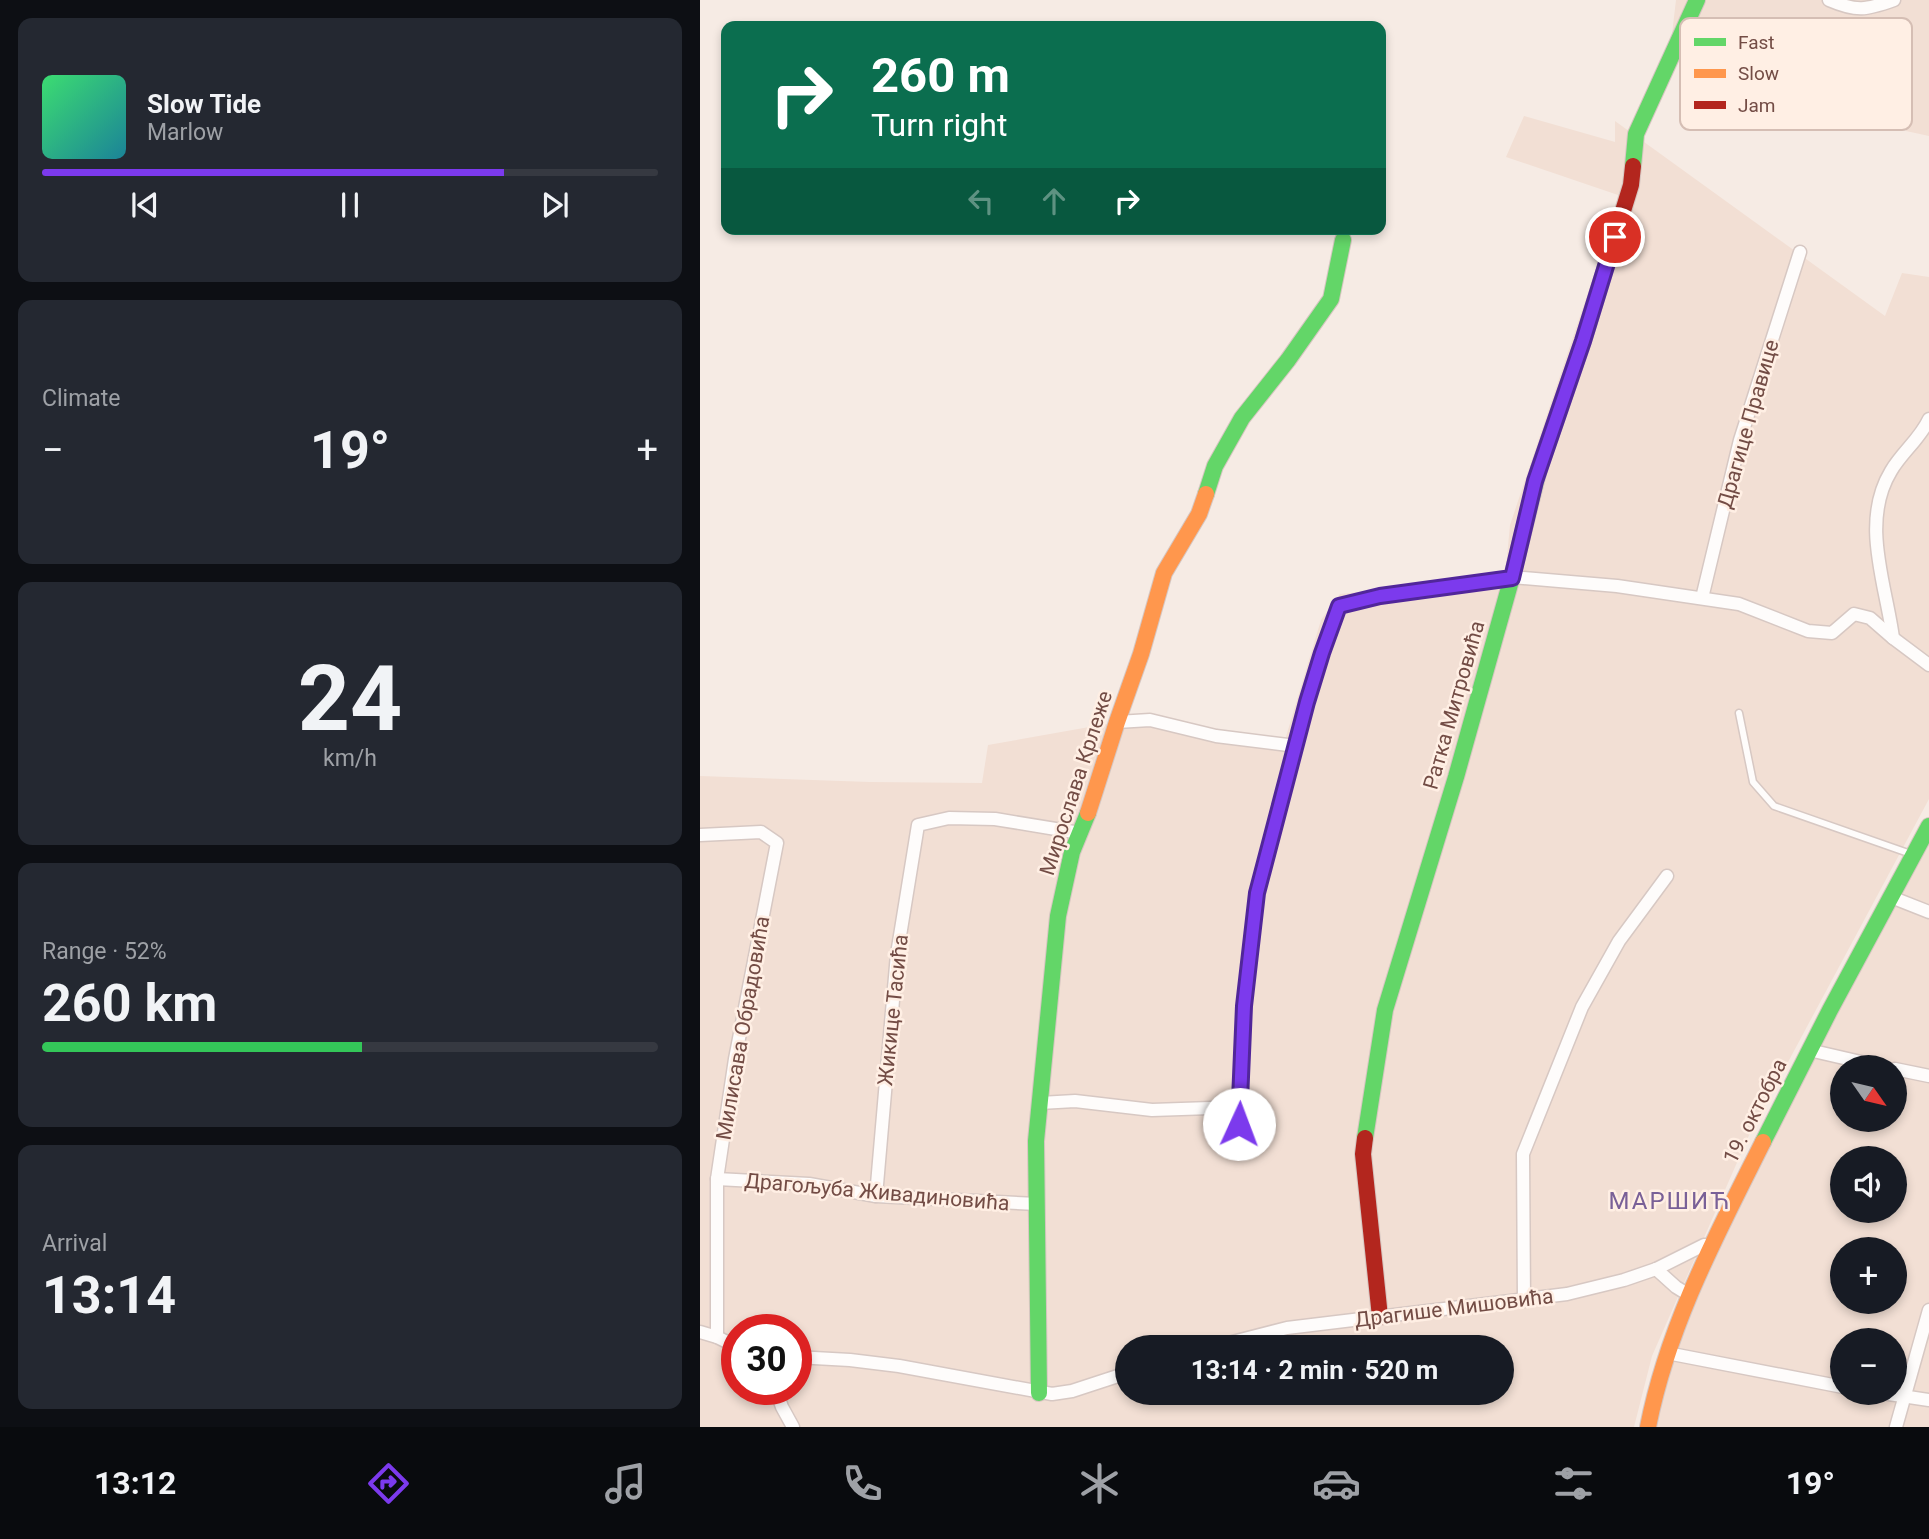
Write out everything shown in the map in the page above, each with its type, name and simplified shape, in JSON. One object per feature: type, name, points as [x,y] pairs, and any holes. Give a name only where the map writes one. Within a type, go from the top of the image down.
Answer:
[{"type":"street","name":"Ратка Митровића","points":[[1689,18],[1697,0]]},
{"type":"street","points":[[1829,0],[1846,7],[1869,9],[1894,0]]},
{"type":"street","name":"Ратка Митровића","points":[[1380,1317],[1363,1154],[1385,1010],[1452,790],[1512,578],[1535,481],[1583,341],[1631,185],[1636,134],[1680,37]]},
{"type":"street","name":"Мирослава Крлеже","points":[[1039,1392],[1036,1141],[1058,916],[1072,852],[1093,802],[1164,573],[1199,514],[1214,466],[1242,418],[1331,299],[1343,240]]},
{"type":"street","name":"Драгице Правице","points":[[1702,598],[1740,440],[1800,252]]},
{"type":"street","points":[[1893,638],[1875,528],[1881,492],[1891,470],[1924,430],[1929,419]]},
{"type":"street","points":[[1238,1140],[1244,1006],[1257,893],[1322,653],[1339,606],[1380,596],[1512,578],[1617,586],[1739,604],[1808,631],[1832,633],[1854,614],[1870,618],[1929,665]]},
{"type":"street","points":[[1117,722],[1150,720],[1216,736],[1296,746]]},
{"type":"street","name":"Жикице Тасића","points":[[876,1196],[897,954],[918,825],[949,818],[995,819],[1080,833]]},
{"type":"street","name":"19. октобра","points":[[1648,1427],[1667,1353],[1689,1295],[1766,1133],[1929,826]]},
{"type":"street","name":"Милисава Обрадовића","points":[[700,835],[761,832],[777,843],[735,1059],[717,1180],[718,1337]]},
{"type":"street","points":[[1524,1301],[1523,1154],[1582,1007],[1619,942],[1667,876]]},
{"type":"street","points":[[1891,897],[1929,912]]},
{"type":"street","points":[[1809,1050],[1831,1055]]},
{"type":"street","points":[[1908,1072],[1929,1076]]},
{"type":"street","points":[[1040,1103],[1075,1101],[1152,1110],[1240,1107]]},
{"type":"street","name":"Драгољуба Живадиновића","points":[[717,1180],[809,1184],[876,1196],[1037,1205]]},
{"type":"street","name":"Драгише Мишовића","points":[[1260,1335],[1287,1328],[1567,1294],[1624,1280],[1656,1269],[1699,1246],[1712,1246]]},
{"type":"street","points":[[1656,1269],[1689,1295]]},
{"type":"street","points":[[1907,1390],[1929,1310]]},
{"type":"street","points":[[700,1332],[721,1339]]},
{"type":"street","points":[[1667,1353],[1830,1384]]},
{"type":"street","points":[[812,1358],[899,1366],[1052,1394],[1072,1391],[1115,1377]]},
{"type":"street","points":[[1907,1397],[1929,1400]]},
{"type":"street","points":[[781,1405],[793,1427]]},
{"type":"street","points":[[1896,1427],[1903,1405]]},
{"type":"lane","points":[[1739,713],[1753,782],[1774,806],[1913,854]]},
{"type":"shaded area","points":[[1676,0],[1929,0],[1929,136],[1906,131],[1912,130],[1912,18],[1680,18],[1680,37],[1672,34]]},
{"type":"shaded area","points":[[1524,116],[1615,142],[1615,121],[1885,316],[1902,273],[1929,277],[1929,799],[1750,1133],[1652,1356],[1634,1427],[700,1427],[700,776],[982,783],[988,745],[1157,715],[1207,729],[1285,740],[1321,620],[1340,594],[1505,578],[1510,525],[1616,209],[1618,195],[1506,157]]},
{"type":"shaded area","points":[[1929,844],[1929,1427],[1654,1427],[1656,1413],[1694,1301],[1830,1021]]},
{"type":"traffic: fast","points":[[1689,18],[1697,0]]},
{"type":"traffic: fast","points":[[1633,166],[1636,134],[1680,37]]},
{"type":"traffic: fast","points":[[1206,494],[1215,466],[1242,418],[1331,299],[1343,240]]},
{"type":"traffic: fast","points":[[1365,1138],[1385,1010],[1456,777],[1539,469]]},
{"type":"traffic: fast","points":[[1039,1393],[1036,1141],[1058,916],[1072,852],[1088,813]]},
{"type":"traffic: fast","points":[[1763,1142],[1929,826]]},
{"type":"traffic: slow","points":[[1088,813],[1141,654],[1164,573],[1199,514],[1206,494]]},
{"type":"traffic: slow","points":[[1648,1427],[1657,1389],[1681,1316],[1763,1142]]},
{"type":"traffic: jam","points":[[1539,469],[1583,341],[1631,185],[1633,166]]},
{"type":"traffic: jam","points":[[1365,1138],[1363,1154],[1380,1317]]},
{"type":"district","name":"МАРШИЋ","points":[[1670,1201]]},
{"type":"route","points":[[1239,1124],[1244,1006],[1257,893],[1307,702],[1339,606],[1380,596],[1512,578],[1535,481],[1615,237]]}]
